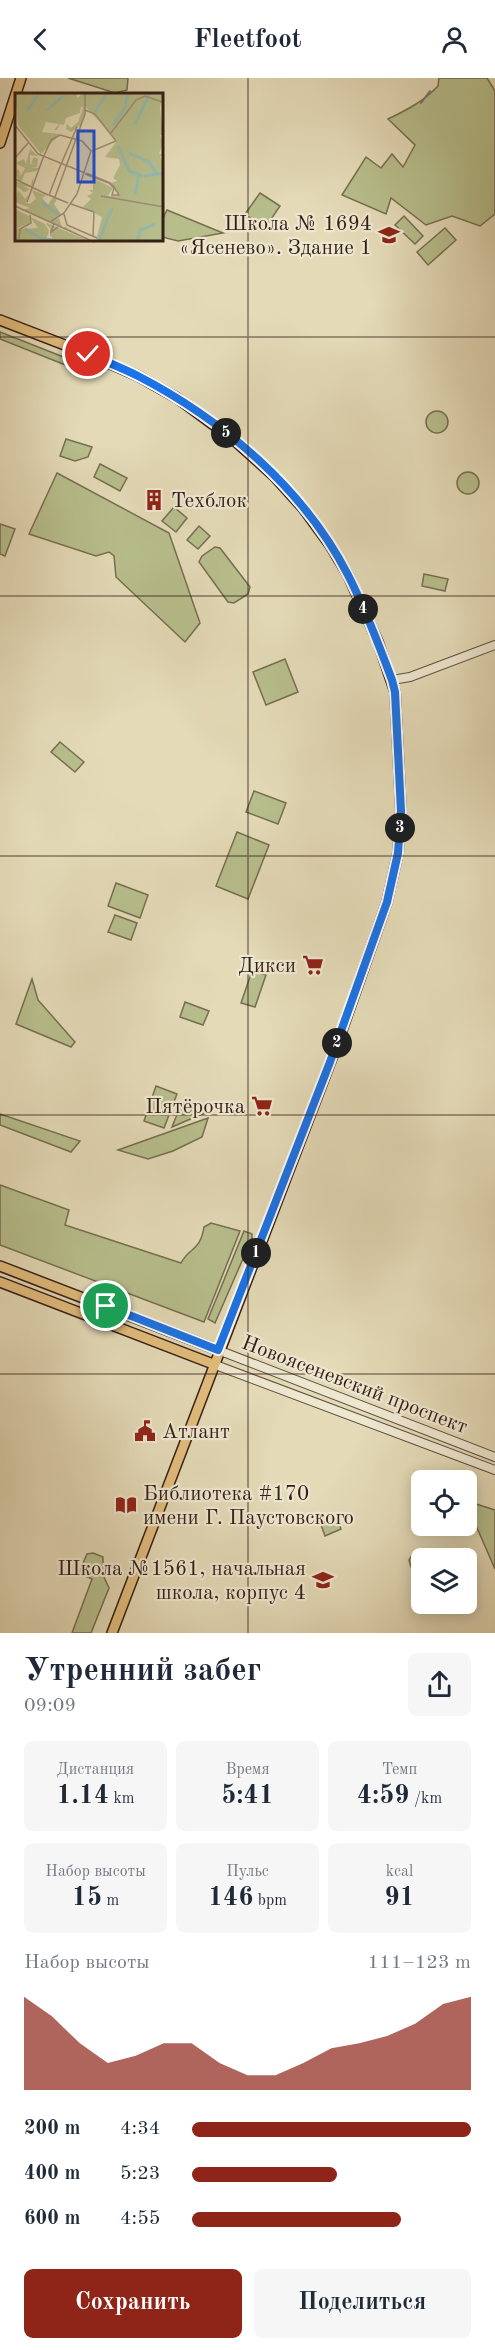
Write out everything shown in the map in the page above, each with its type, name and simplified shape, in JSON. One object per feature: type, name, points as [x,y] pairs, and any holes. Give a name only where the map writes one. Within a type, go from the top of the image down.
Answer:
[{"type":"main road","points":[[16,93],[21,78]]},
{"type":"main road","points":[[0,143],[15,97]]},
{"type":"main road","points":[[0,320],[138,376],[177,398],[242,446],[274,476],[303,508],[348,574],[395,692],[401,802],[398,853],[389,896],[330,1062],[218,1350],[112,1633]]},
{"type":"main road","name":"Новоясеневский проспект","points":[[0,1266],[218,1350]]},
{"type":"main road","name":"Новоясеневский проспект","points":[[0,1282],[213,1364]]},
{"type":"street","points":[[392,680],[411,677],[495,645]]},
{"type":"street","name":"Новоясеневский проспект","points":[[218,1350],[495,1457]]},
{"type":"street","name":"Новоясеневский проспект","points":[[213,1364],[495,1470]]},
{"type":"green space","points":[[68,78],[128,78],[127,90],[115,93]]},
{"type":"green space","points":[[439,78],[487,78],[495,91],[495,214],[480,226],[452,216],[426,225],[391,198],[386,214],[342,195],[366,157],[381,168],[392,154],[403,167],[415,145],[388,119],[427,96],[438,86]]},
{"type":"green space","points":[[260,193],[280,206],[265,228],[245,214]]},
{"type":"green space","points":[[167,210],[223,233],[178,241],[164,238],[164,216]]},
{"type":"green space","points":[[404,216],[423,236],[415,244],[395,225]]},
{"type":"green space","points":[[445,228],[456,240],[428,265],[417,252]]},
{"type":"green space","points":[[0,332],[76,362],[73,368],[0,339]]},
{"type":"green space","points":[[437,411],[445,414],[448,422],[445,430],[437,433],[429,430],[426,422],[429,414]]},
{"type":"green space","points":[[66,439],[92,447],[88,457],[75,461],[60,456]]},
{"type":"green space","points":[[100,464],[127,478],[120,491],[94,477]]},
{"type":"green space","points":[[468,472],[476,475],[479,483],[476,491],[468,494],[460,491],[457,483],[460,475]]},
{"type":"green space","points":[[57,473],[169,533],[200,623],[185,642],[116,577],[114,556],[109,552],[96,556],[29,534]]},
{"type":"green space","points":[[174,507],[187,518],[176,532],[162,521]]},
{"type":"green space","points":[[0,524],[15,529],[5,556],[0,554]]},
{"type":"green space","points":[[199,526],[210,536],[198,549],[187,540]]},
{"type":"green space","points":[[215,547],[220,548],[250,587],[248,594],[234,603],[228,602],[199,562],[202,556]]},
{"type":"green space","points":[[424,574],[448,579],[445,591],[422,586]]},
{"type":"green space","points":[[285,659],[298,692],[266,705],[253,672]]},
{"type":"green space","points":[[60,742],[84,762],[75,772],[51,752]]},
{"type":"green space","points":[[254,791],[286,803],[278,824],[246,812]]},
{"type":"green space","points":[[237,832],[269,845],[248,899],[216,886]]},
{"type":"green space","points":[[116,883],[148,895],[140,918],[108,906]]},
{"type":"green space","points":[[115,915],[137,923],[131,940],[108,932]]},
{"type":"green space","points":[[252,971],[266,975],[255,1007],[241,1003]]},
{"type":"green space","points":[[32,979],[38,1000],[75,1042],[71,1047],[16,1024]]},
{"type":"green space","points":[[185,1002],[209,1011],[203,1025],[180,1017]]},
{"type":"green space","points":[[156,1086],[177,1094],[164,1128],[144,1121]]},
{"type":"green space","points":[[182,1102],[209,1111],[172,1127]]},
{"type":"green space","points":[[0,1114],[80,1141],[71,1152],[0,1125]]},
{"type":"green space","points":[[208,1118],[202,1137],[173,1151],[148,1159],[118,1150]]},
{"type":"green space","points":[[0,1185],[69,1210],[65,1225],[181,1263],[200,1241],[204,1227],[211,1223],[240,1231],[204,1322],[0,1245]]},
{"type":"green space","points":[[244,1231],[252,1234],[252,1238],[215,1323],[208,1319]]},
{"type":"green space","points":[[477,1504],[495,1510],[495,1569],[477,1528]]},
{"type":"green space","points":[[336,1516],[341,1529],[325,1536],[320,1522]]},
{"type":"green space","points":[[93,1553],[103,1557],[103,1575],[109,1588],[91,1633],[72,1633],[92,1579],[79,1573],[87,1554]]},
{"type":"waterway","points":[[421,103],[430,91]]},
{"type":"place","name":"Школа № 1694 «Ясенево». Здание 1","points":[[389,235]]},
{"type":"place","name":"Техблок","points":[[154,500]]},
{"type":"place","name":"Дикси","points":[[313,965]]},
{"type":"place","name":"Пятёрочка","points":[[262,1106]]},
{"type":"place","name":"Атлант","points":[[145,1431]]},
{"type":"place","name":"Библиотека #170 имени Г. Паустовского","points":[[126,1505]]},
{"type":"place","name":"Школа №1561, начальная школа, корпус 4","points":[[323,1580]]},
{"type":"route","points":[[88,354],[138,376],[177,398],[222,430],[274,476],[303,508],[330,545],[348,574],[392,680],[395,692],[401,802],[398,853],[380,924],[330,1062],[218,1350],[106,1306]]}]
